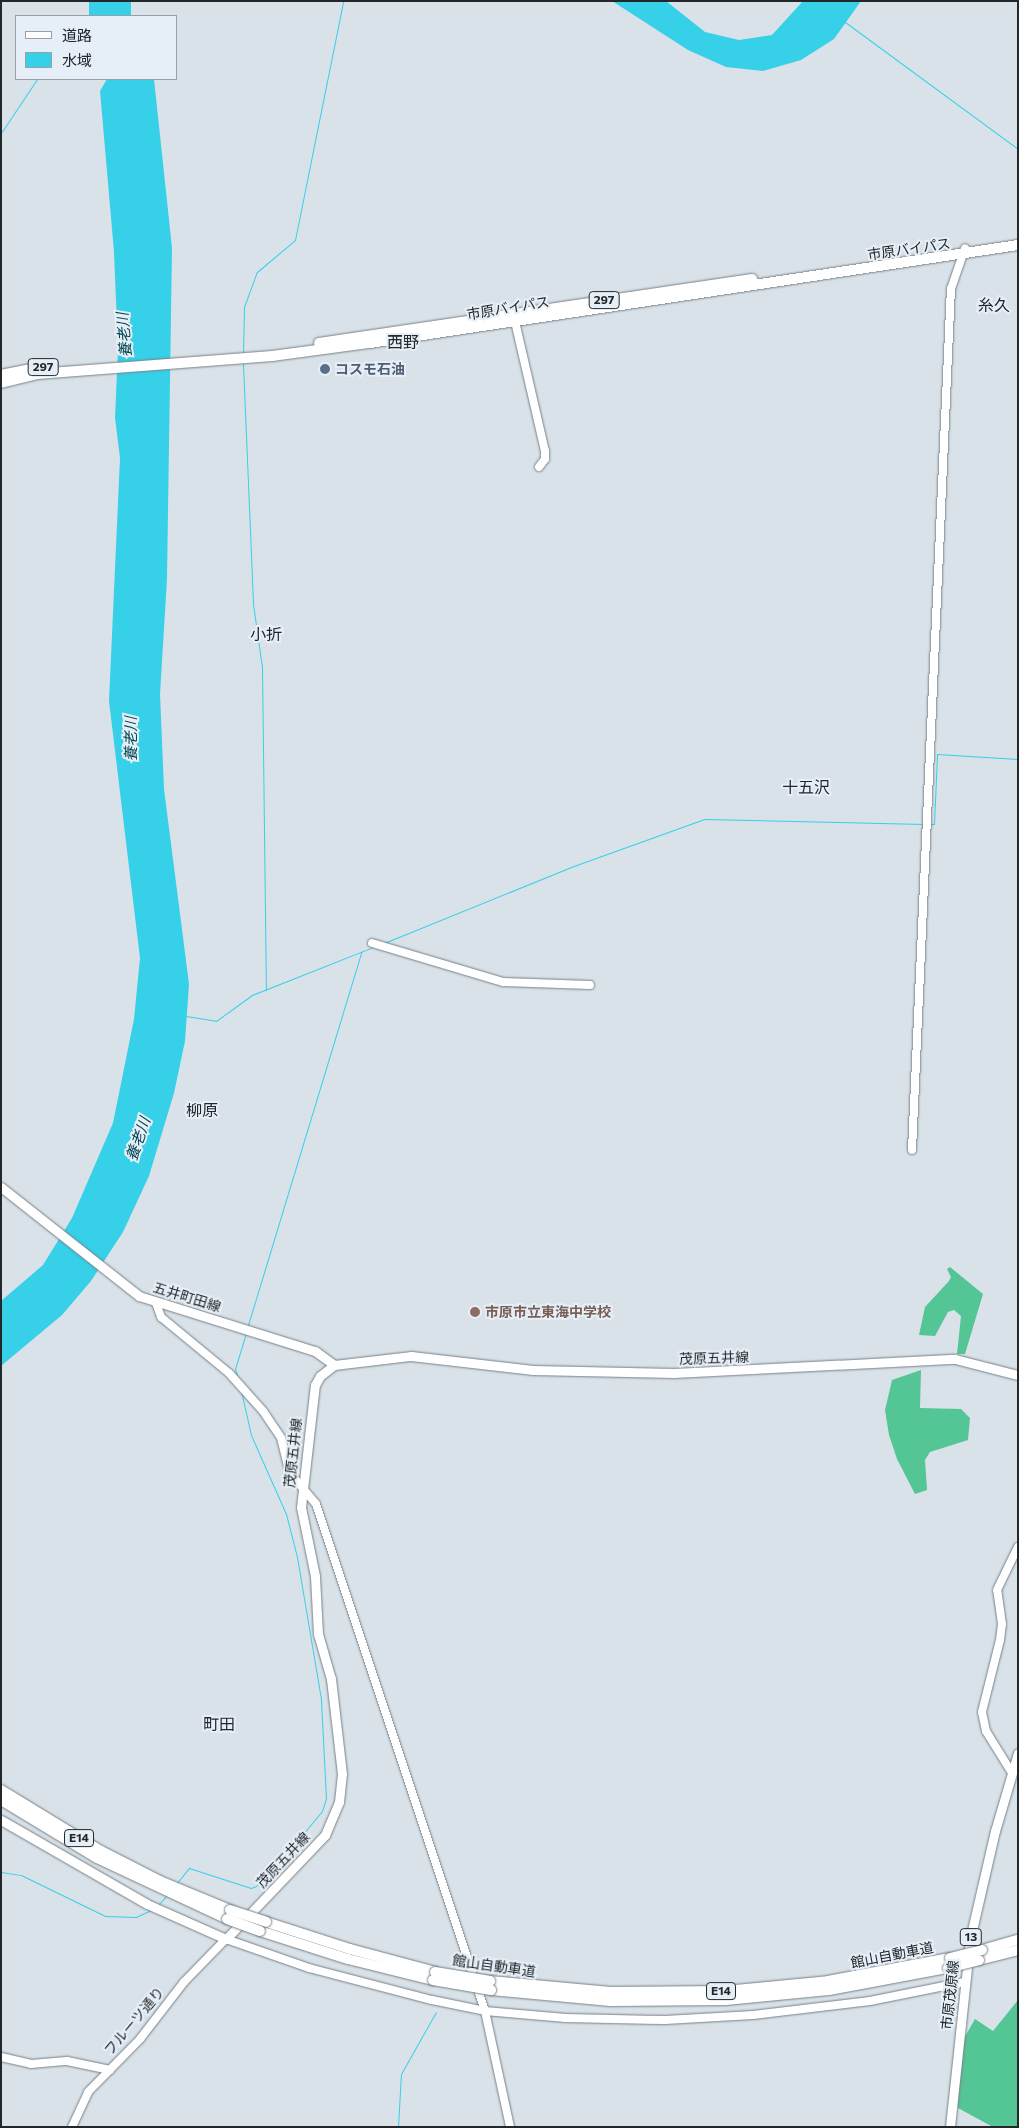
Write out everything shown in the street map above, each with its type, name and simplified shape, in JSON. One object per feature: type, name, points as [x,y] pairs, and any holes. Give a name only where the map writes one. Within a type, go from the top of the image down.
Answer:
[{"type":"highway","name":"市原バイパス","points":[[964,252],[1018,238]]},
{"type":"highway","name":"市原バイパス","points":[[1,375],[37,367],[189,360],[1018,245]]},
{"type":"highway","name":"市原バイパス","points":[[1,383],[37,374],[85,366]]},
{"type":"highway","name":"館山自動車道","points":[[1,1790],[69,1833],[159,1885]]},
{"type":"highway","name":"館山自動車道","points":[[1,1800],[97,1858],[228,1914],[263,1927],[350,1949],[434,1976],[491,1985],[611,1992],[725,1991],[828,1981],[949,1963],[981,1955],[1018,1950]]},
{"type":"highway","name":"館山自動車道","points":[[981,1955],[1018,1940]]},
{"type":"main road","name":"五井町田線","points":[[1,1187],[131,1291],[156,1303],[315,1351],[334,1365]]},
{"type":"main road","name":"茂原五井線","points":[[226,1939],[325,1835],[339,1802],[342,1774],[331,1679],[318,1634],[315,1576],[302,1520],[302,1488],[315,1385],[320,1376],[334,1365],[411,1356],[533,1370],[674,1373],[955,1359],[1018,1375]]},
{"type":"main road","name":"市原茂原線","points":[[950,2127],[964,1982],[984,1880],[1018,1753]]},
{"type":"main road","points":[[1,1820],[147,1904],[226,1939]]},
{"type":"street","points":[[912,1150],[951,293],[964,252]]},
{"type":"street","points":[[514,316],[545,451],[539,467]]},
{"type":"street","points":[[372,943],[503,982],[590,985]]},
{"type":"street","points":[[156,1303],[161,1317],[229,1373],[263,1411],[281,1438],[290,1473],[316,1504],[485,2011],[510,2127]]},
{"type":"street","points":[[1012,1773],[986,1731],[982,1712],[993,1679],[1002,1624],[997,1590],[1018,1547]]},
{"type":"street","points":[[226,1939],[354,1981],[485,2011],[566,2018],[665,2020],[753,2015],[870,2001],[964,1982]]},
{"type":"street","name":"フルーツ通り","points":[[72,2127],[88,2092],[140,2038],[162,2006],[226,1939]]},
{"type":"street","points":[[1,2057],[30,2064],[67,2061],[110,2070]]},
{"type":"green space","points":[[950,1267],[983,1294],[965,1354],[957,1354],[961,1316],[954,1310],[948,1312],[935,1336],[919,1335],[925,1307],[949,1281],[951,1277],[947,1269]]},
{"type":"green space","points":[[921,1370],[920,1408],[961,1409],[970,1418],[968,1440],[930,1452],[925,1460],[927,1490],[915,1494],[897,1459],[889,1435],[885,1410],[892,1380]]},
{"type":"green space","points":[[1018,2000],[1018,2127],[993,2127],[958,2108],[959,2047],[975,2019],[993,2031]]},
{"type":"water","points":[[89,1],[131,1],[131,15],[89,15]]},
{"type":"water","points":[[612,1],[666,1],[705,32],[739,40],[772,35],[803,1],[861,1],[834,39],[801,60],[763,71],[726,67],[688,50]]},
{"type":"water","name":"養老川","points":[[106,80],[154,80],[172,248],[167,579],[160,694],[164,789],[189,984],[185,1041],[174,1093],[149,1176],[123,1232],[91,1281],[62,1315],[1,1366],[1,1301],[43,1265],[72,1218],[113,1123],[134,1019],[140,958],[109,701],[120,458],[115,418],[118,349],[114,252],[100,91]]},
{"type":"waterway","points":[[243,355],[244,307],[257,272],[295,240],[343,1]]},
{"type":"waterway","points":[[845,22],[1018,149]]},
{"type":"waterway","points":[[1,133],[36,80]]},
{"type":"waterway","points":[[243,364],[253,604],[262,667],[266,990]]},
{"type":"waterway","points":[[931,824],[934,824],[937,754],[1018,759]]},
{"type":"waterway","points":[[384,943],[571,867],[704,819],[924,824]]},
{"type":"waterway","points":[[186,1016],[216,1021],[252,995],[373,947]]},
{"type":"waterway","points":[[248,1325],[361,952]]},
{"type":"waterway","points":[[237,1375],[235,1369],[246,1334]]},
{"type":"waterway","points":[[176,1884],[189,1868],[251,1888],[256,1886],[274,1869],[322,1811],[326,1799],[321,1699],[297,1557],[286,1514],[251,1435],[241,1391]]},
{"type":"waterway","points":[[1,1872],[21,1875],[105,1916],[136,1917],[151,1910]]},
{"type":"waterway","points":[[158,1905],[167,1895]]},
{"type":"waterway","points":[[398,2127],[401,2074],[436,2012]]},
{"type":"place","name":"コスモ石油","points":[[325,369]]},
{"type":"place","name":"市原市立東海中学校","points":[[475,1312]]},
{"type":"district","name":"糸久","points":[[994,305]]},
{"type":"district","name":"西野","points":[[403,342]]},
{"type":"district","name":"小折","points":[[266,634]]},
{"type":"district","name":"十五沢","points":[[806,787]]},
{"type":"district","name":"柳原","points":[[202,1110]]},
{"type":"district","name":"町田","points":[[219,1724]]}]
